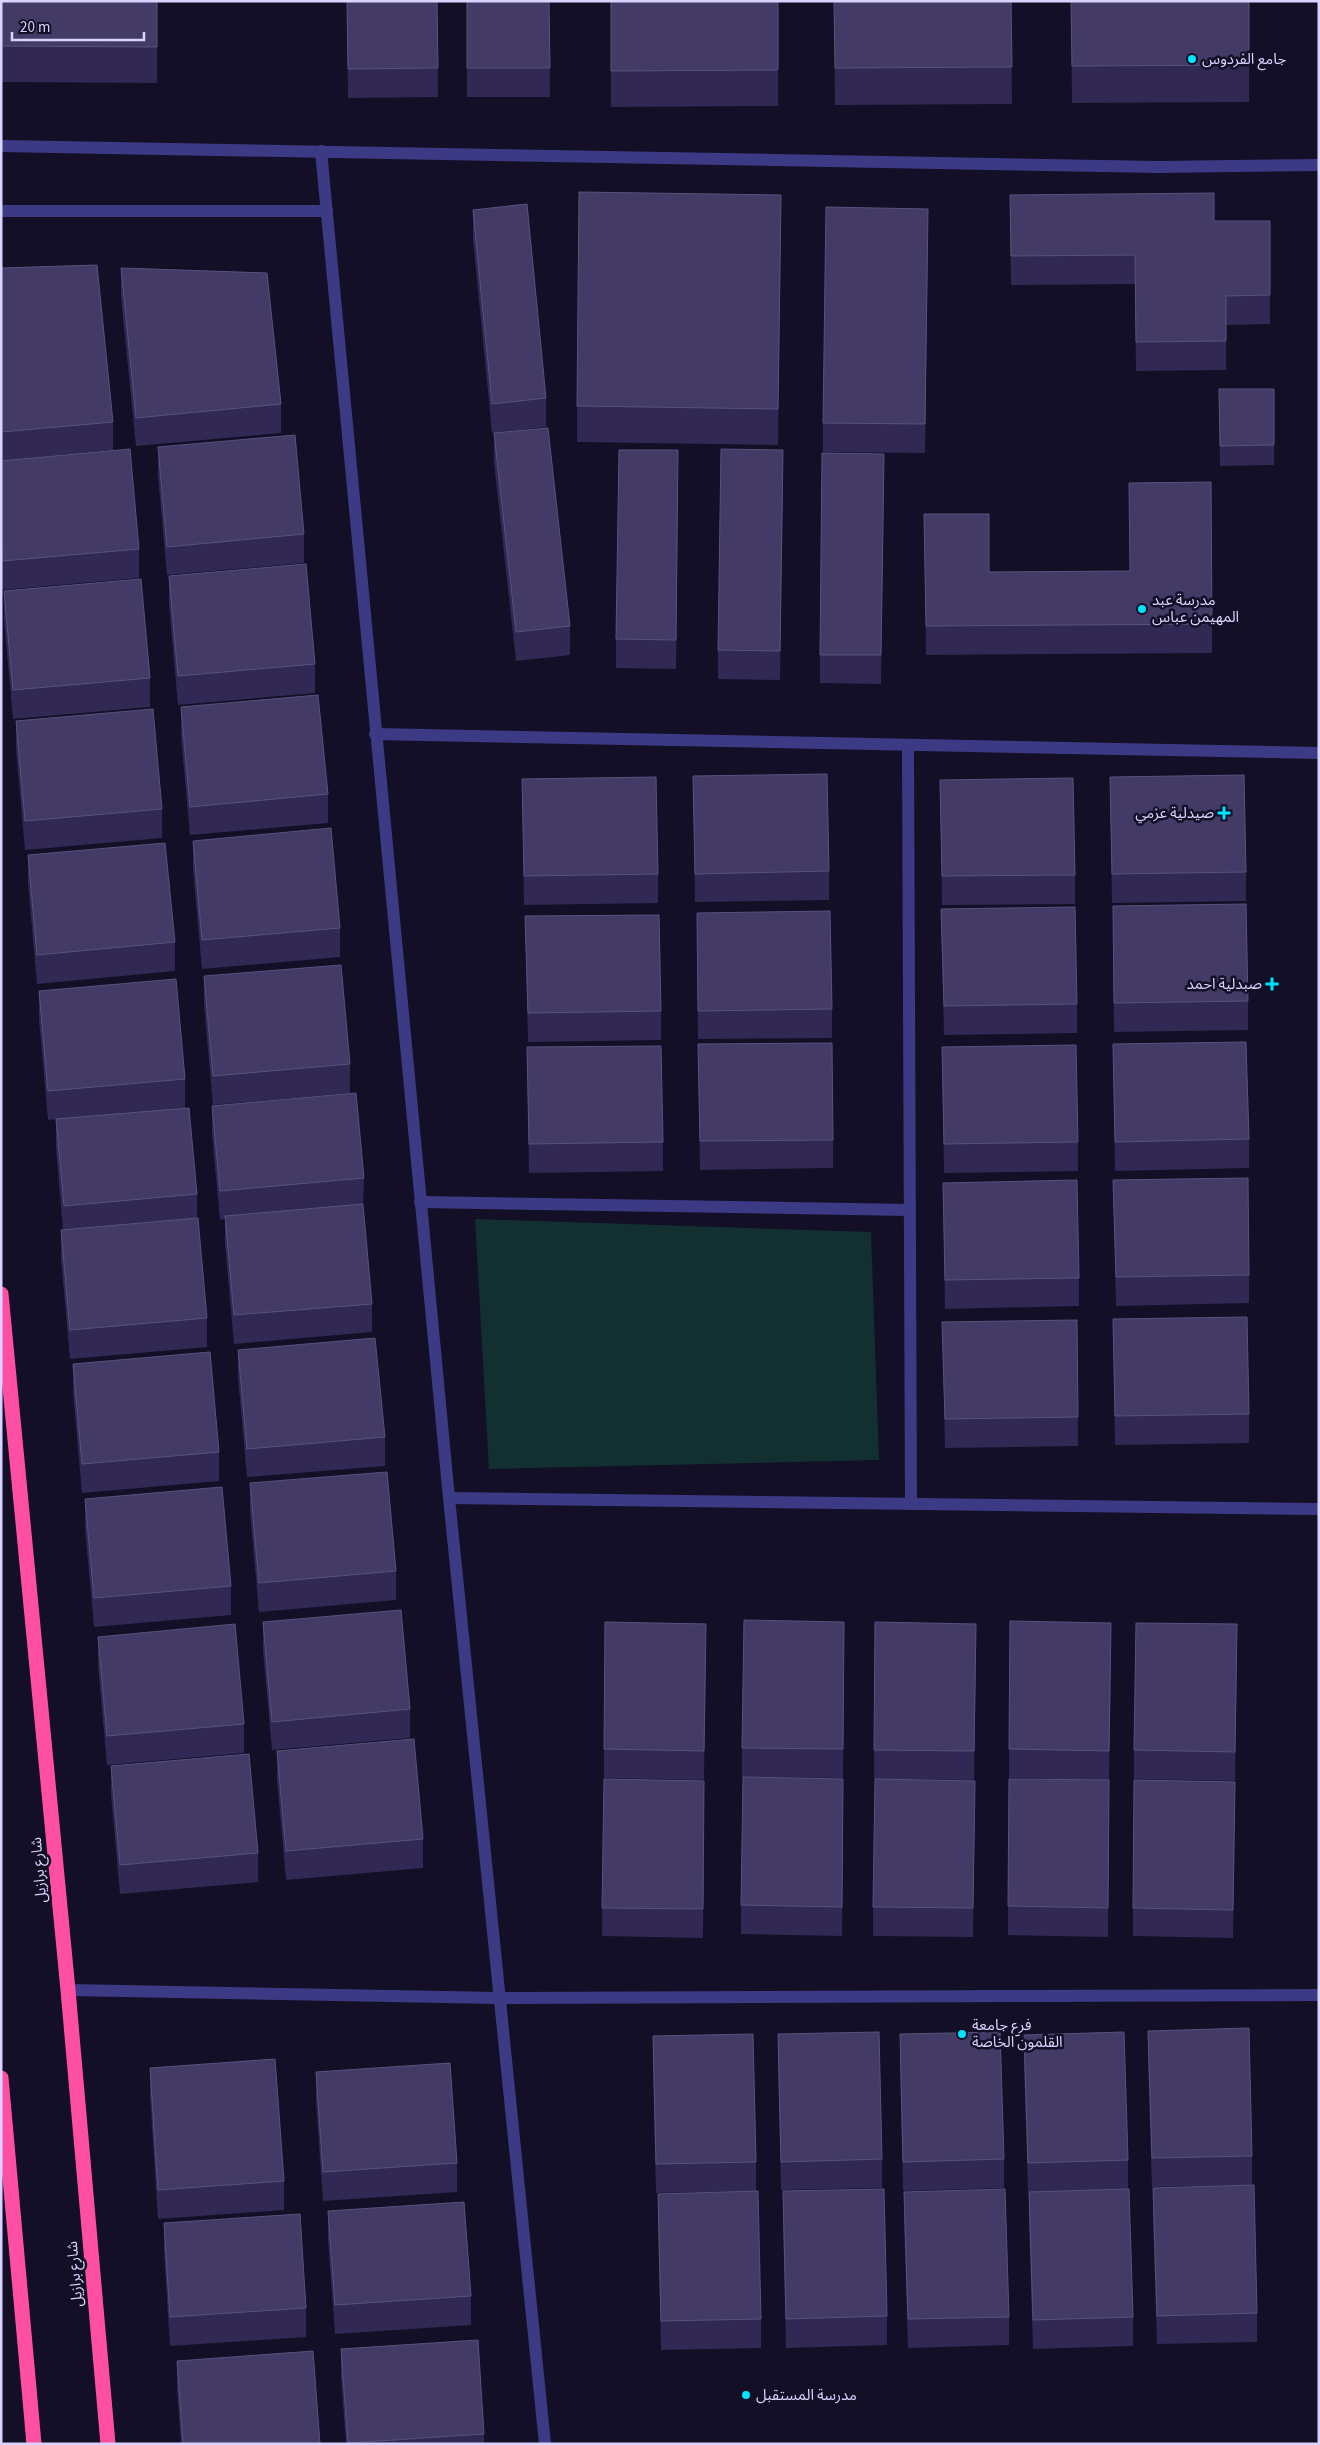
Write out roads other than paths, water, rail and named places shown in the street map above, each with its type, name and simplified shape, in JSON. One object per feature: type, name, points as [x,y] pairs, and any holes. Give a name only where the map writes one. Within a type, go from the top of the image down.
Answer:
[{"type":"highway","name":"شارع برازيل","points":[[1,1294],[68,1990],[108,2444]]},
{"type":"highway","points":[[1,2078],[34,2444]]},
{"type":"street","points":[[1,146],[1149,167],[1319,165]]},
{"type":"street","points":[[321,151],[420,1202],[498,1998],[545,2444]]},
{"type":"street","points":[[1,211],[327,212]]},
{"type":"street","points":[[375,734],[1319,753]]},
{"type":"street","points":[[908,745],[911,1504]]},
{"type":"street","points":[[420,1202],[910,1210]]},
{"type":"street","points":[[449,1498],[1319,1509]]},
{"type":"street","points":[[68,1990],[498,1998],[1319,1995]]},
{"type":"place","name":"جامع الفردوس","points":[[1192,59]]},
{"type":"place","name":"مدرسة عبد المهيمن عباس","points":[[1142,609]]},
{"type":"place","name":"صيدلية عزمي","points":[[1224,813]]},
{"type":"place","name":"صبدلية احمد","points":[[1272,984]]},
{"type":"place","name":"فرع جامعة القلمون الخاصة","points":[[962,2034]]},
{"type":"place","name":"مدرسة المستقبل","points":[[746,2395]]}]
